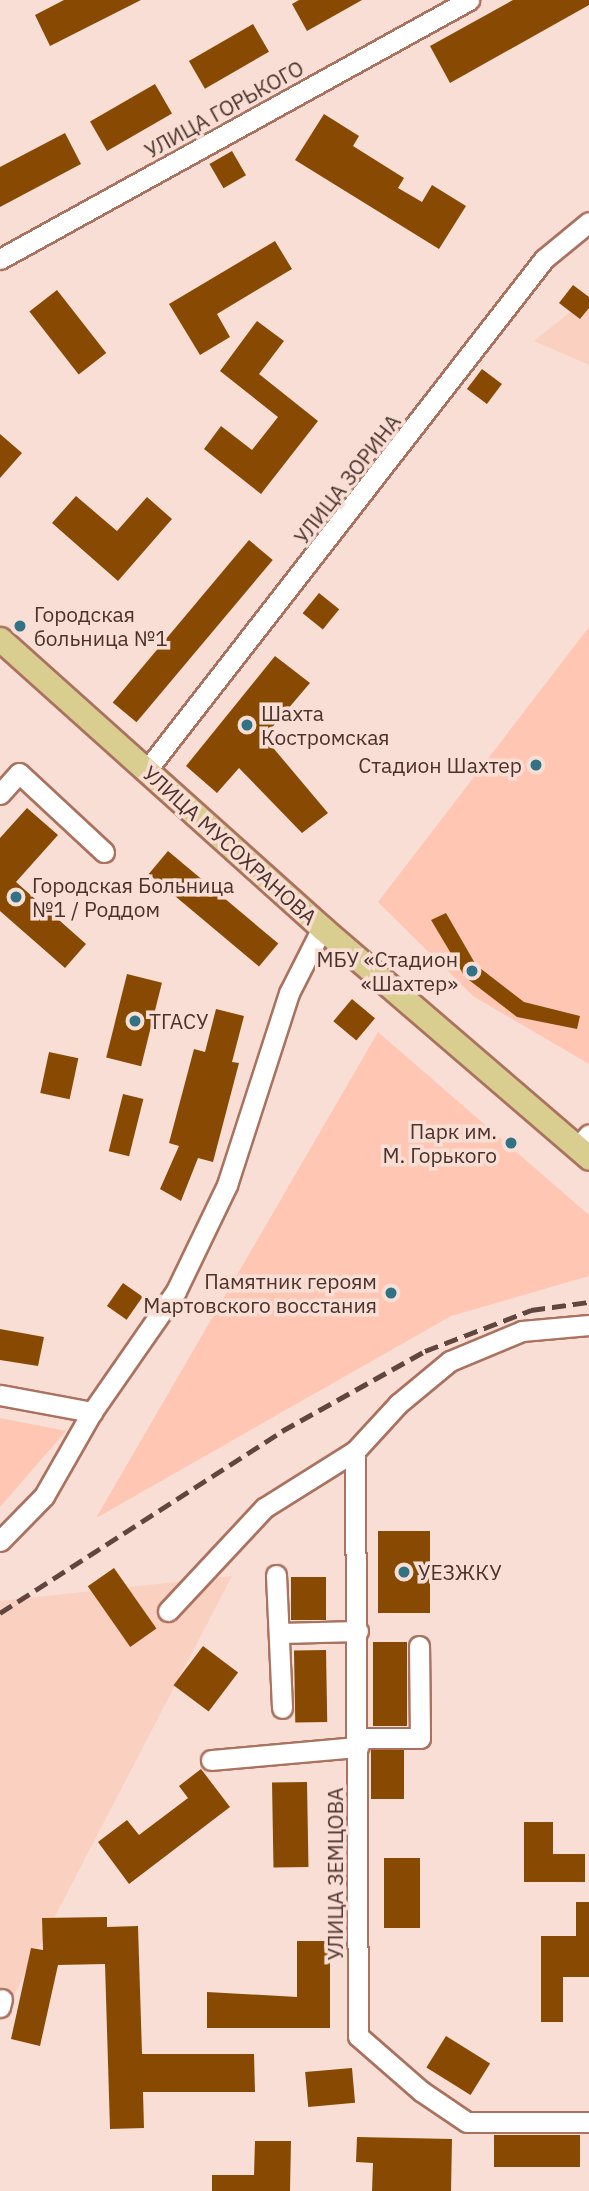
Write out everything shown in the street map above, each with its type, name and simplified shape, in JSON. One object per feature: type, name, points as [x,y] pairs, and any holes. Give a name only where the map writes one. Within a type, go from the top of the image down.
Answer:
[{"type":"main road","name":"УЛИЦА МУСОХРАНОВА","points":[[0,639],[322,928],[585,1147]]},
{"type":"street","name":"УЛИЦА ГОРЬКОГО","points":[[0,258],[469,0]]},
{"type":"street","name":"УЛИЦА ЗОРИНА","points":[[146,771],[544,259],[589,222]]},
{"type":"street","points":[[0,794],[19,773],[104,852]]},
{"type":"street","points":[[0,1541],[44,1496],[93,1412],[176,1291],[227,1185],[289,993],[322,928]]},
{"type":"street","points":[[168,1611],[264,1508],[355,1451],[397,1404],[450,1361],[522,1331],[589,1325]]},
{"type":"street","points":[[0,1395],[93,1412]]},
{"type":"street","name":"УЛИЦА ЗЕМЦОВА","points":[[355,1451],[358,2036],[421,2091],[467,2122],[589,2122]]},
{"type":"street","points":[[276,1575],[281,1633],[282,1708]]},
{"type":"street","points":[[281,1633],[358,1631]]},
{"type":"street","points":[[211,1760],[358,1742],[420,1738],[419,1646]]},
{"type":"shaded area","points":[[589,297],[589,365],[534,341]]},
{"type":"shaded area","name":"Стадион Шахтер","points":[[589,627],[589,1064],[473,996],[378,902]]},
{"type":"shaded area","points":[[378,1032],[589,1215],[589,1276],[451,1316],[96,1518]]},
{"type":"shaded area","points":[[0,1418],[66,1431],[0,1507]]},
{"type":"shaded area","points":[[232,1576],[0,2022],[0,1601]]},
{"type":"building","points":[[64,0],[141,0],[50,46],[35,15]]},
{"type":"building","points":[[299,0],[362,0],[307,31],[292,4]]},
{"type":"building","points":[[513,0],[589,0],[589,5],[450,83],[430,46]]},
{"type":"building","points":[[253,24],[269,52],[205,89],[189,61]]},
{"type":"building","points":[[155,84],[172,113],[107,151],[90,122]]},
{"type":"building","points":[[324,114],[359,136],[353,146],[404,178],[398,188],[422,202],[432,185],[466,206],[439,249],[295,160]]},
{"type":"building","points":[[65,133],[81,164],[0,207],[0,167]]},
{"type":"building","points":[[232,151],[246,175],[223,188],[209,164]]},
{"type":"building","points":[[275,241],[292,269],[217,314],[230,337],[200,355],[169,304]]},
{"type":"building","points":[[573,285],[589,297],[589,308],[580,319],[559,303]]},
{"type":"building","points":[[57,290],[106,353],[79,375],[29,312]]},
{"type":"building","points":[[257,321],[284,341],[259,374],[318,421],[261,494],[204,449],[221,426],[252,450],[278,417],[220,371]]},
{"type":"building","points":[[482,369],[502,384],[487,404],[467,389]]},
{"type":"building","points":[[0,434],[22,453],[0,478]]},
{"type":"building","points":[[76,496],[117,531],[147,497],[172,519],[118,581],[52,523]]},
{"type":"building","points":[[249,540],[273,560],[136,722],[113,702]]},
{"type":"building","points":[[319,593],[339,609],[323,630],[303,613]]},
{"type":"building","name":"Шахта Костромская","points":[[275,656],[310,683],[264,737],[328,813],[302,833],[239,768],[217,793],[186,766]]},
{"type":"building","name":"Городская Больница №1 / Роддом","points":[[27,808],[58,835],[16,882],[86,944],[65,968],[0,911],[0,838]]},
{"type":"building","points":[[168,851],[278,944],[259,967],[149,874]]},
{"type":"building","name":"МБУ «Стадион «Шахтер»","points":[[446,913],[476,965],[524,1002],[580,1016],[577,1029],[517,1017],[465,977],[431,920]]},
{"type":"building","name":"ТГАСУ","points":[[127,974],[162,983],[141,1066],[106,1057]]},
{"type":"building","points":[[352,999],[375,1018],[356,1040],[333,1021]]},
{"type":"building","points":[[216,1009],[244,1016],[232,1062],[239,1063],[213,1162],[198,1158],[181,1201],[160,1189],[179,1146],[169,1143],[194,1049],[205,1052]]},
{"type":"building","points":[[49,1052],[78,1058],[70,1099],[40,1093]]},
{"type":"building","points":[[123,1094],[143,1099],[129,1156],[109,1151]]},
{"type":"building","points":[[123,1283],[143,1297],[127,1320],[107,1306]]},
{"type":"building","points":[[0,1329],[44,1337],[38,1366],[0,1360]]},
{"type":"building","name":"УЕЗЖКУ","points":[[378,1531],[430,1531],[430,1613],[378,1613]]},
{"type":"building","points":[[114,1568],[156,1629],[130,1647],[88,1586]]},
{"type":"building","points":[[291,1577],[326,1577],[326,1620],[291,1620]]},
{"type":"building","points":[[373,1642],[407,1642],[407,1726],[373,1726]]},
{"type":"building","points":[[203,1646],[238,1672],[209,1712],[174,1685]]},
{"type":"building","points":[[326,1650],[327,1722],[295,1723],[294,1651]]},
{"type":"building","points":[[371,1750],[404,1750],[404,1799],[371,1799]]},
{"type":"building","points":[[201,1769],[230,1807],[129,1884],[98,1842],[127,1820],[139,1835],[188,1798],[179,1786]]},
{"type":"building","points":[[307,1782],[308,1867],[273,1868],[272,1783]]},
{"type":"building","points":[[524,1822],[553,1822],[553,1854],[585,1854],[585,1882],[524,1882]]},
{"type":"building","points":[[384,1858],[420,1858],[420,1928],[384,1928]]},
{"type":"building","points":[[576,1902],[589,1902],[589,1977],[563,1977],[563,2022],[541,2022],[541,1936],[576,1936]]},
{"type":"building","points":[[107,1917],[107,1927],[138,1926],[142,2054],[254,2054],[255,2092],[143,2092],[144,2128],[110,2129],[105,1964],[58,1965],[40,2046],[11,2039],[31,1948],[43,1950],[42,1918]]},
{"type":"building","points":[[297,1941],[330,1941],[330,2028],[207,2028],[207,1992],[297,1997]]},
{"type":"building","points":[[446,2036],[490,2064],[470,2095],[426,2067]]},
{"type":"building","points":[[352,2068],[355,2103],[308,2107],[305,2072]]},
{"type":"building","points":[[494,2135],[580,2135],[580,2167],[494,2167]]},
{"type":"building","points":[[357,2137],[452,2139],[451,2191],[372,2191],[373,2163],[356,2162]]},
{"type":"building","points":[[255,2141],[291,2141],[290,2191],[212,2191],[212,2175],[254,2175]]},
{"type":"railway","points":[[0,1613],[282,1431],[425,1351],[531,1310],[589,1302]]},
{"type":"place","name":"Городская больница №1","points":[[20,626]]},
{"type":"place","name":"Шахта Костромская","points":[[247,725]]},
{"type":"place","name":"Стадион Шахтер","points":[[536,765]]},
{"type":"place","name":"Городская Больница №1 / Роддом","points":[[16,897]]},
{"type":"place","name":"МБУ «Стадион «Шахтер»","points":[[472,971]]},
{"type":"place","name":"ТГАСУ","points":[[135,1021]]},
{"type":"place","name":"Парк им. М. Горького","points":[[511,1143]]},
{"type":"place","name":"Памятник героям Мартовского восстания","points":[[391,1293]]},
{"type":"place","name":"УЕЗЖКУ","points":[[404,1572]]}]
